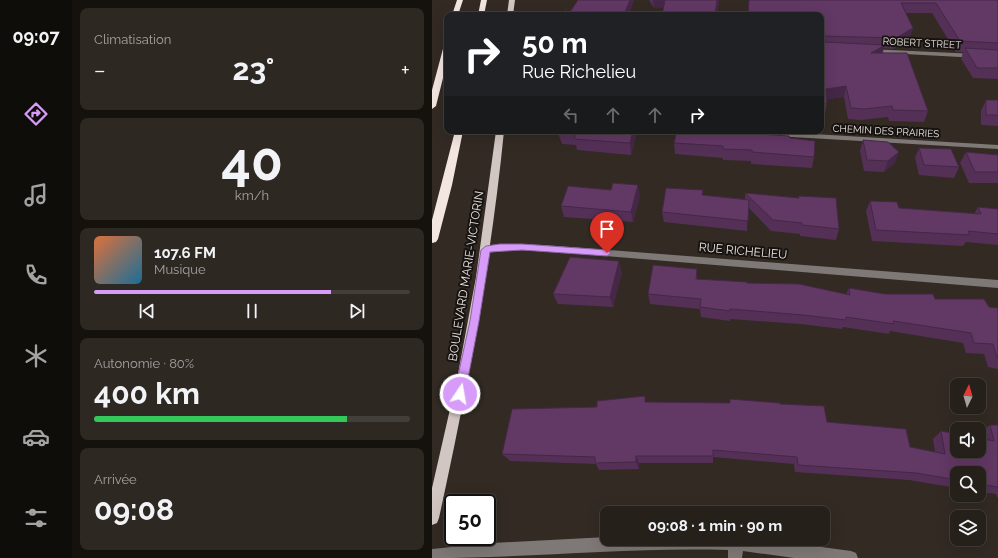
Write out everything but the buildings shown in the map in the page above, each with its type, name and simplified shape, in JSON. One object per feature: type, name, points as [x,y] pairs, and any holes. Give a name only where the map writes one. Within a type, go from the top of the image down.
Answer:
[{"type":"highway","points":[[456,12],[460,0]]},
{"type":"highway","points":[[482,12],[484,0]]},
{"type":"highway","points":[[432,106],[444,59]]},
{"type":"highway","points":[[432,239],[459,134]]},
{"type":"main road","points":[[510,12],[512,0]]},
{"type":"main road","name":"BOULEVARD MARIE-VICTORIN","points":[[432,518],[466,368],[486,250],[500,134]]},
{"type":"street","name":"ROBERT STREET","points":[[866,51],[998,57]]},
{"type":"street","name":"CHEMIN DES PRAIRIES","points":[[776,134],[998,147]]},
{"type":"street","name":"RUE RICHELIEU","points":[[486,250],[512,247],[544,248],[998,284]]},
{"type":"street","points":[[432,556],[492,550],[600,544]]},
{"type":"street","points":[[735,558],[736,546]]},
{"type":"street","points":[[759,546],[851,558]]},
{"type":"route","points":[[460,394],[466,368],[486,250],[500,247],[522,247],[607,253]]}]
